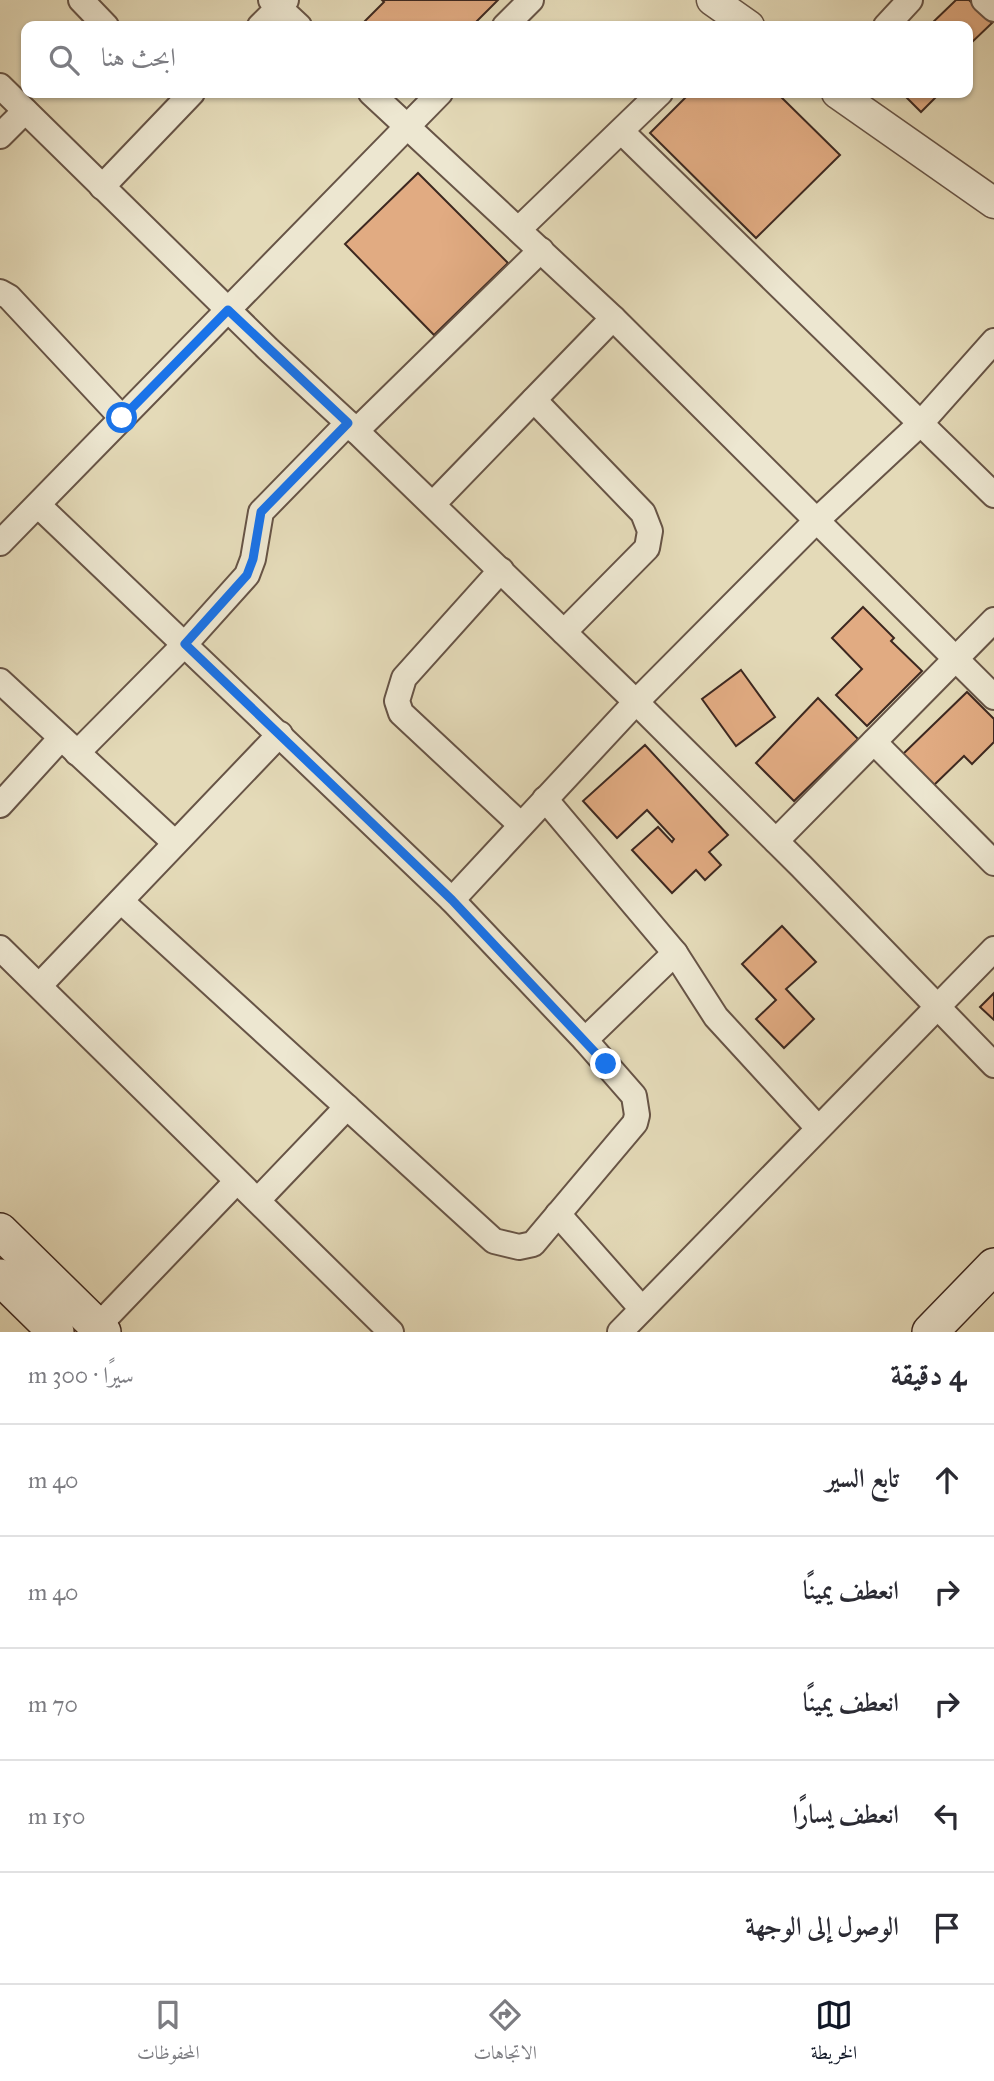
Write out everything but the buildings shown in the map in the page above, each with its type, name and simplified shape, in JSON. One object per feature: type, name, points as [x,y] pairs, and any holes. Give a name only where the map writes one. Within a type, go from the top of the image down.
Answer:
[{"type":"main road","points":[[0,1231],[100,1329]]},
{"type":"main road","points":[[930,1332],[994,1266]]},
{"type":"main road","points":[[0,1277],[56,1332]]},
{"type":"street","points":[[81,0],[101,21]]},
{"type":"street","points":[[510,21],[531,0]]},
{"type":"street","points":[[891,21],[910,0]]},
{"type":"street","points":[[984,0],[994,9]]},
{"type":"street","points":[[264,21],[278,3],[294,21]]},
{"type":"street","points":[[0,86],[228,310],[433,504],[636,702],[994,1065]]},
{"type":"street","points":[[102,187],[179,98]]},
{"type":"street","points":[[376,98],[613,318],[994,697]]},
{"type":"street","points":[[0,543],[435,98]]},
{"type":"street","points":[[519,229],[655,98]]},
{"type":"street","points":[[844,98],[994,203]]},
{"type":"street","points":[[0,136],[25,111]]},
{"type":"street","points":[[622,132],[994,495]]},
{"type":"street","points":[[0,804],[185,644],[247,575],[253,559],[261,512],[541,250]]},
{"type":"street","points":[[0,292],[9,297],[122,418]]},
{"type":"street","points":[[433,504],[613,318]]},
{"type":"street","points":[[452,900],[636,702],[816,521],[921,423],[993,346]]},
{"type":"street","points":[[534,400],[643,513],[649,531],[647,548],[564,632]]},
{"type":"street","points":[[37,505],[452,900],[585,1040],[634,1096],[637,1115],[635,1123],[533,1244],[519,1247],[494,1241],[121,901]]},
{"type":"street","points":[[501,570],[404,678],[397,701],[401,713],[522,825]]},
{"type":"street","points":[[776,841],[994,620]]},
{"type":"street","points":[[0,681],[174,842]]},
{"type":"street","points":[[40,985],[280,734]]},
{"type":"street","points":[[874,742],[994,863]]},
{"type":"street","points":[[545,799],[675,953],[716,1017],[818,1128]]},
{"type":"street","points":[[0,948],[391,1332]]},
{"type":"street","points":[[620,1332],[994,949]]},
{"type":"street","points":[[585,1040],[675,953]]},
{"type":"street","points":[[258,1200],[347,1107]]},
{"type":"street","points":[[100,1329],[236,1182]]},
{"type":"street","points":[[558,1214],[642,1310]]},
{"type":"route","points":[[122,418],[228,310],[348,423],[261,512],[253,559],[247,575],[185,644],[452,900],[606,1064]]}]
